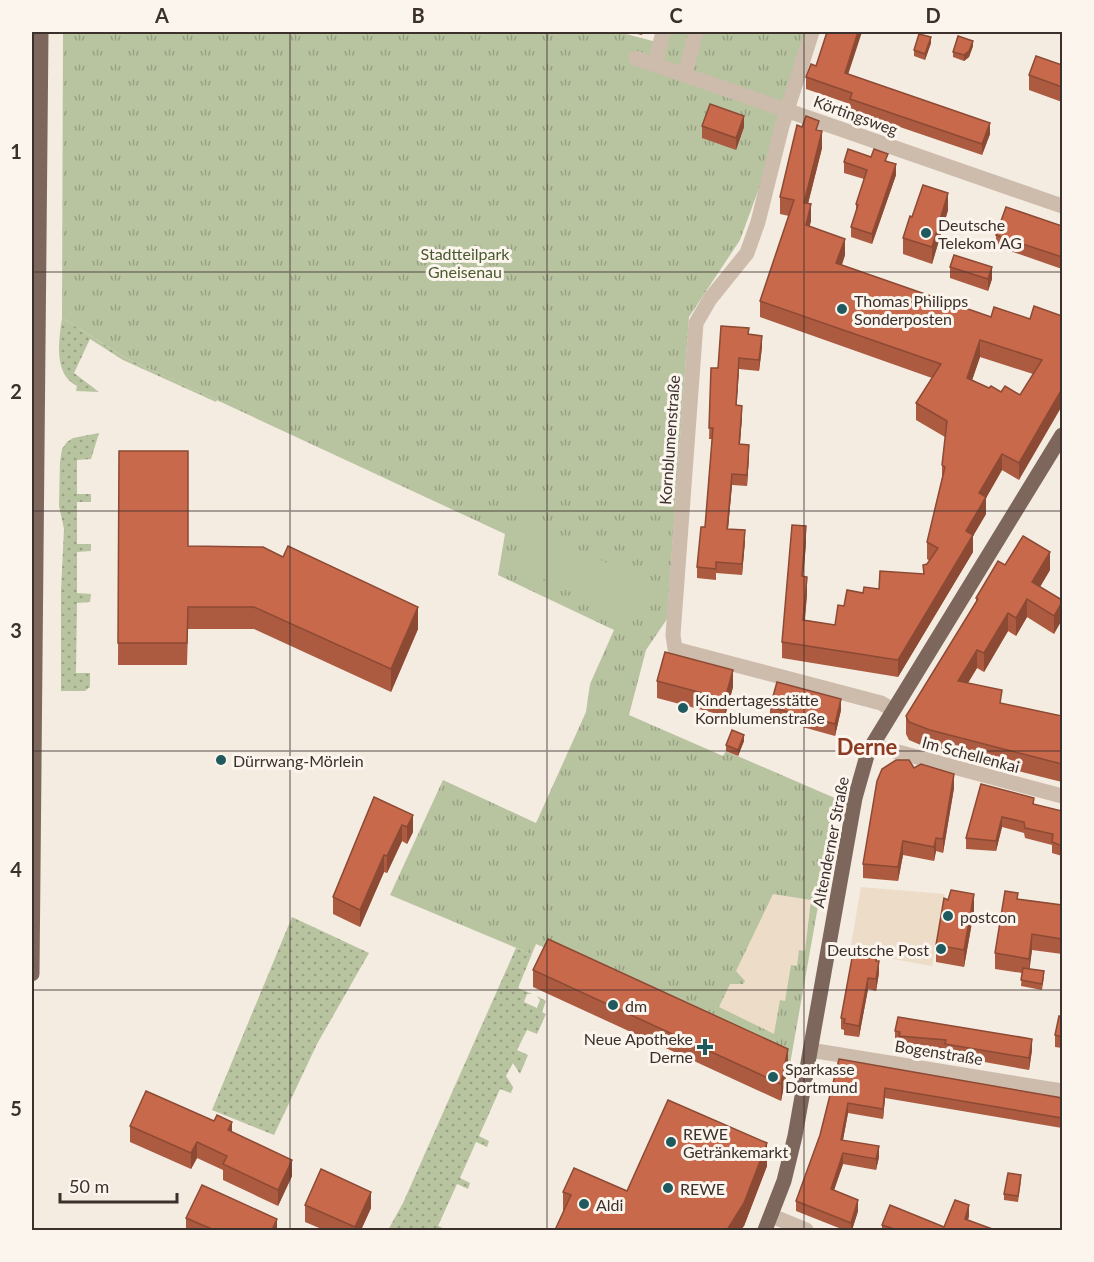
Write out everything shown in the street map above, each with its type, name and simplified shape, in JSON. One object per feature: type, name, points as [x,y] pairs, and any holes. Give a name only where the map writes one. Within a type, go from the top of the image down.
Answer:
[{"type":"main road","points":[[32,974],[34,412],[41,32]]},
{"type":"main road","name":"Altenderner Straße","points":[[765,1230],[772,1216],[793,1146],[855,798],[872,745],[1062,435]]},
{"type":"street","points":[[685,74],[696,32]]},
{"type":"street","name":"Kornblumenstraße","points":[[812,32],[787,110],[758,222],[747,253],[710,299],[696,323],[674,623],[675,649],[881,703],[893,710]]},
{"type":"street","points":[[655,64],[662,37]]},
{"type":"street","name":"Körtingsweg","points":[[636,58],[1062,206]]},
{"type":"street","name":"Im Schellenkai","points":[[872,745],[1062,796]]},
{"type":"street","name":"Bogenstraße","points":[[810,1050],[1062,1091]]},
{"type":"street","points":[[772,1216],[806,1230]]},
{"type":"green space","name":"Stadtteilpark Gneisenau","points":[[63,32],[619,32],[660,43],[663,32],[811,32],[782,126],[740,240],[689,317],[667,619],[646,650],[629,715],[723,756],[726,751],[837,799],[790,1064],[581,970],[583,965],[536,944],[531,954],[390,895],[443,780],[536,823],[586,712],[590,684],[614,630],[498,575],[505,534],[126,358],[62,318]]},
{"type":"green space","points":[[62,318],[126,358],[217,400],[216,402],[123,360],[90,339],[74,373],[99,392],[76,391],[77,386],[69,381],[64,373],[59,356]]},
{"type":"green space","points":[[99,433],[91,459],[77,460],[77,494],[91,494],[91,502],[77,502],[77,544],[91,544],[91,551],[77,552],[77,593],[91,594],[90,602],[77,603],[76,673],[90,673],[90,687],[85,691],[61,691],[61,590],[64,529],[59,506],[60,462],[62,449],[67,442],[73,438]]},
{"type":"green space","points":[[525,495],[536,496],[533,523],[539,531],[649,583],[631,621],[519,567]]},
{"type":"green space","points":[[292,917],[369,953],[317,1044],[274,1135],[212,1110]]},
{"type":"green space","points":[[536,944],[518,988],[532,994],[527,994],[524,1002],[537,1008],[540,1000],[537,996],[546,1001],[542,1012],[546,1014],[537,1034],[527,1030],[517,1050],[528,1055],[520,1074],[513,1063],[506,1076],[513,1087],[511,1093],[500,1089],[479,1136],[489,1141],[487,1147],[476,1142],[460,1178],[470,1183],[468,1189],[457,1184],[438,1226],[448,1230],[388,1230],[403,1203],[516,948],[531,954]]},
{"type":"shaded area","points":[[861,887],[945,894],[932,966],[850,951]]},
{"type":"shaded area","points":[[773,894],[811,900],[805,951],[799,950],[797,966],[791,965],[785,1001],[780,1000],[774,1034],[719,1007],[730,984],[743,984],[745,981],[736,971]]},
{"type":"building","points":[[827,32],[858,32],[845,73],[990,123],[982,144],[850,99],[852,93],[806,77],[811,64],[816,66]]},
{"type":"building","points":[[919,34],[931,37],[925,54],[914,50]]},
{"type":"building","points":[[958,36],[973,41],[969,51],[964,55],[953,52]]},
{"type":"building","points":[[1036,56],[1062,65],[1062,87],[1029,75]]},
{"type":"building","points":[[710,104],[744,116],[736,138],[702,126]]},
{"type":"building","points":[[806,116],[819,121],[816,130],[822,131],[804,203],[811,204],[806,225],[845,239],[836,263],[991,317],[994,307],[1030,319],[1034,306],[1062,316],[1062,389],[1019,463],[1002,454],[979,493],[986,497],[966,531],[973,535],[898,660],[782,642],[792,525],[806,526],[802,576],[807,577],[803,620],[835,625],[838,605],[844,606],[847,590],[863,593],[864,587],[879,589],[880,571],[924,574],[923,565],[927,564],[938,548],[927,542],[945,467],[942,465],[947,421],[916,403],[941,364],[760,301],[794,200],[780,197],[797,125],[802,127]],"holes":[[[980,340],[1042,360],[1020,395],[1005,386],[1001,392],[967,378]]]},
{"type":"building","points":[[848,149],[871,157],[874,149],[888,154],[885,161],[896,164],[872,234],[851,227],[867,170],[844,162]]},
{"type":"building","points":[[923,185],[948,193],[932,247],[903,238]]},
{"type":"building","points":[[1006,207],[1062,226],[1062,257],[996,235]]},
{"type":"building","points":[[954,255],[992,267],[988,279],[950,267]]},
{"type":"building","points":[[721,326],[749,328],[748,334],[762,336],[759,360],[739,358],[736,405],[742,406],[739,444],[749,445],[747,475],[732,474],[727,529],[745,530],[742,564],[716,562],[716,569],[697,567],[701,527],[705,527],[713,428],[709,428],[711,368],[718,368]]},
{"type":"building","points":[[119,451],[188,451],[188,546],[263,547],[283,557],[288,546],[418,607],[391,669],[254,607],[188,607],[187,643],[118,643]]},
{"type":"building","points":[[1023,536],[1050,552],[1032,582],[1062,602],[1054,616],[1027,599],[1016,618],[1008,613],[984,653],[977,650],[958,681],[1002,690],[1000,703],[1062,716],[1062,764],[930,730],[909,722],[906,716],[978,599],[976,598],[998,561],[1005,565]]},
{"type":"building","points":[[665,652],[733,670],[725,699],[657,681]]},
{"type":"building","points":[[777,682],[841,699],[835,724],[770,707]]},
{"type":"building","points":[[732,730],[744,735],[738,750],[726,745]]},
{"type":"building","points":[[896,760],[909,760],[914,768],[921,764],[954,774],[943,839],[936,838],[934,847],[903,841],[898,867],[863,864],[877,781],[882,769]]},
{"type":"building","points":[[981,784],[1034,798],[1033,804],[1062,811],[1062,846],[1052,842],[1053,834],[1025,828],[1024,822],[1002,817],[996,841],[966,838]]},
{"type":"building","points":[[374,797],[413,815],[407,827],[402,825],[387,856],[384,855],[360,910],[333,897]]},
{"type":"building","points":[[951,890],[974,894],[964,950],[936,945],[944,898],[948,900]]},
{"type":"building","points":[[1005,891],[1018,893],[1017,899],[1062,905],[1062,939],[1032,934],[1029,959],[995,953]]},
{"type":"building","points":[[548,939],[788,1049],[781,1084],[533,970]]},
{"type":"building","points":[[854,947],[877,951],[876,961],[879,961],[876,979],[868,978],[859,1026],[844,1023],[845,1019],[841,1018]]},
{"type":"building","points":[[1023,968],[1044,971],[1042,984],[1021,980]]},
{"type":"building","points":[[1059,1016],[1062,1017],[1062,1037],[1055,1035]]},
{"type":"building","points":[[898,1017],[1032,1039],[1029,1058],[945,1044],[946,1040],[899,1036],[900,1032],[895,1031]]},
{"type":"building","points":[[839,1059],[1062,1098],[1062,1118],[885,1088],[883,1109],[848,1103],[841,1140],[879,1146],[876,1159],[843,1153],[831,1189],[858,1200],[851,1223],[796,1201],[820,1135]]},
{"type":"building","points":[[146,1091],[214,1121],[217,1115],[232,1122],[228,1130],[292,1160],[278,1190],[223,1164],[227,1156],[197,1142],[191,1153],[130,1126]]},
{"type":"building","points":[[668,1100],[767,1143],[744,1203],[727,1230],[555,1230],[571,1195],[563,1192],[574,1168],[627,1191]]},
{"type":"building","points":[[321,1169],[371,1192],[355,1227],[305,1205]]},
{"type":"building","points":[[1008,1173],[1021,1175],[1018,1196],[1004,1194]]},
{"type":"building","points":[[202,1185],[277,1219],[272,1230],[214,1230],[186,1218]]},
{"type":"building","points":[[955,1200],[969,1205],[965,1219],[995,1230],[897,1230],[882,1225],[890,1205],[944,1227]]},
{"type":"place","name":"Deutsche Telekom AG","points":[[926,233]]},
{"type":"place","name":"Thomas Philipps Sonderposten","points":[[842,309]]},
{"type":"place","name":"Kindertagesstätte Kornblumenstraße","points":[[683,708]]},
{"type":"place","name":"Dürrwang-Mörlein","points":[[221,760]]},
{"type":"place","name":"postcon","points":[[948,916]]},
{"type":"place","name":"Deutsche Post","points":[[941,949]]},
{"type":"place","name":"dm","points":[[613,1005]]},
{"type":"place","name":"Neue Apotheke Derne","points":[[705,1047]]},
{"type":"place","name":"Sparkasse Dortmund","points":[[773,1077]]},
{"type":"place","name":"REWE Getränkemarkt","points":[[671,1142]]},
{"type":"place","name":"REWE","points":[[668,1188]]},
{"type":"place","name":"Aldi","points":[[584,1204]]},
{"type":"district","name":"Derne","points":[[867,746]]}]
